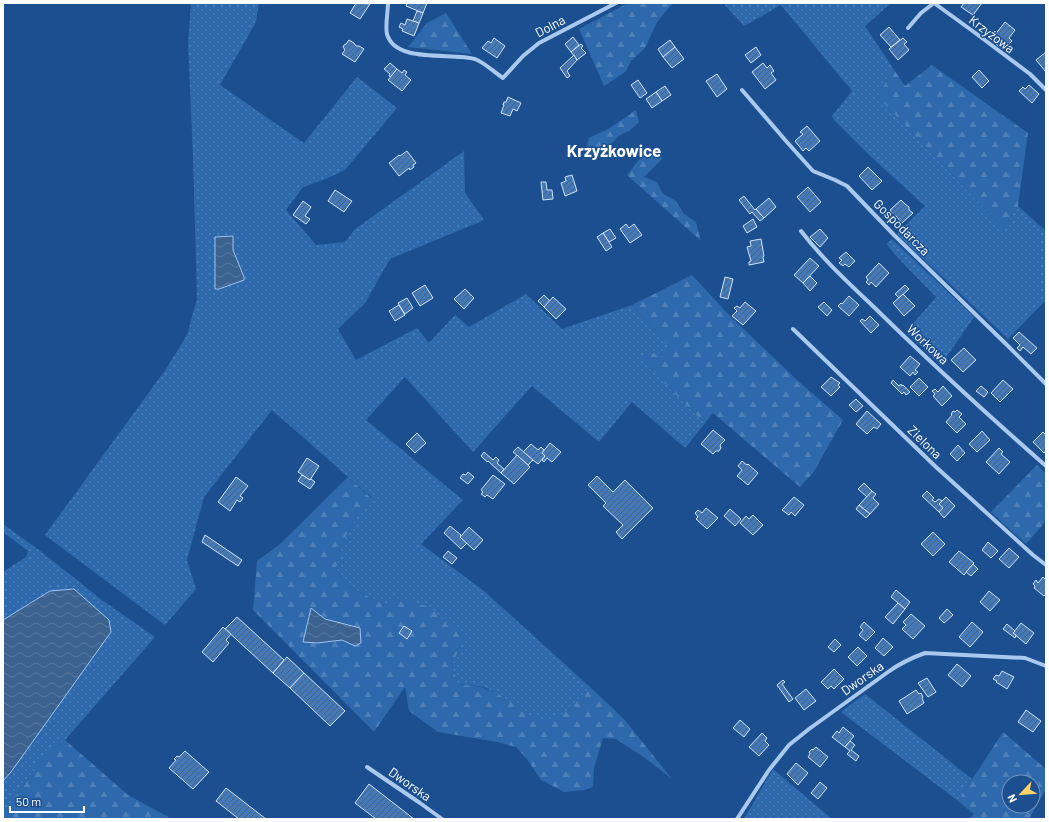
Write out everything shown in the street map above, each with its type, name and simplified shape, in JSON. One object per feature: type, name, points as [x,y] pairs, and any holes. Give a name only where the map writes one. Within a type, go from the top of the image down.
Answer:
[{"type":"street","name":"Dolna","points":[[388,3],[387,34],[390,40],[402,50],[424,55],[475,59],[503,78],[523,56],[539,43],[616,3]]},
{"type":"street","name":"Krzyżowa","points":[[908,28],[921,13],[934,3],[1030,74],[1046,90]]},
{"type":"street","name":"Gospodarcza","points":[[742,90],[813,171],[847,186],[894,235],[1001,338],[1046,384]]},
{"type":"street","name":"Workowa","points":[[801,231],[816,250],[896,328],[968,396],[1046,466]]},
{"type":"street","name":"Zielona","points":[[793,329],[936,467],[1046,565]]},
{"type":"street","name":"Dworska","points":[[737,819],[769,770],[789,745],[896,666],[913,657],[925,654],[1018,657],[1046,666]]},
{"type":"street","name":"Dworska","points":[[367,767],[420,802],[442,819]]},
{"type":"green space","points":[[191,3],[259,3],[256,22],[220,85],[304,143],[357,77],[397,108],[345,170],[303,187],[286,210],[316,245],[345,242],[355,229],[464,151],[465,193],[484,220],[390,259],[365,303],[338,329],[356,360],[417,328],[429,343],[455,315],[469,327],[526,294],[562,329],[632,305],[669,347],[666,355],[652,353],[642,360],[697,416],[706,422],[685,448],[632,402],[599,442],[532,386],[473,452],[405,377],[366,420],[463,500],[421,544],[484,591],[590,687],[566,712],[556,720],[544,722],[527,714],[490,690],[474,685],[458,684],[452,665],[464,638],[387,606],[346,585],[336,570],[340,547],[359,512],[372,498],[272,410],[204,497],[187,560],[196,589],[165,625],[45,535],[166,369],[187,335],[197,299],[188,42]]},
{"type":"green space","points":[[628,3],[673,3],[657,22],[645,48],[631,61],[626,71],[604,86],[579,29]]},
{"type":"green space","points":[[723,3],[891,3],[865,26],[893,68],[878,97],[1003,228],[1018,206],[1046,231],[1046,300],[1008,339],[897,234],[925,206],[868,154],[834,120],[832,116],[852,91],[781,5],[744,26]]},
{"type":"green space","points":[[446,13],[472,54],[408,47],[427,23]]},
{"type":"green space","points":[[932,65],[1028,133],[1018,206],[1003,228],[878,97],[893,68],[905,86]]},
{"type":"green space","points":[[636,110],[639,122],[629,131],[620,135],[603,152],[583,160],[589,138],[608,129]]},
{"type":"green space","points":[[658,155],[663,158],[644,177],[657,182],[663,194],[676,201],[684,214],[696,222],[701,241],[627,175],[642,156]]},
{"type":"green space","points":[[892,239],[974,317],[941,365],[906,332],[936,297],[886,244]]},
{"type":"green space","points":[[692,275],[729,315],[797,380],[843,420],[813,473],[800,487],[713,413],[706,422],[697,416],[641,359],[652,353],[665,355],[669,347],[632,305]]},
{"type":"green space","points":[[1037,465],[1046,474],[1046,521],[1026,544],[991,512]]},
{"type":"green space","points":[[348,477],[372,499],[359,512],[340,547],[336,570],[346,585],[387,606],[395,598],[410,600],[431,608],[464,638],[452,665],[458,684],[481,687],[498,694],[536,719],[550,722],[560,717],[590,687],[624,719],[672,779],[645,758],[616,739],[603,738],[594,768],[593,787],[585,790],[564,792],[541,780],[527,759],[516,747],[497,742],[438,732],[409,711],[405,687],[374,732],[253,610],[257,561],[280,544]]},
{"type":"green space","points":[[3,524],[39,550],[102,600],[155,637],[65,740],[44,757],[3,813],[3,572],[26,557],[28,551],[3,532]]},
{"type":"green space","points":[[865,694],[972,779],[958,801],[841,712]]},
{"type":"green space","points":[[1003,732],[1046,769],[1046,789],[1041,798],[1041,774],[1001,774],[1001,814],[1032,814],[1029,819],[969,819],[974,814],[958,801]]},
{"type":"green space","points":[[65,740],[128,795],[172,819],[3,819],[3,813],[44,757]]},
{"type":"green space","points":[[773,769],[832,819],[744,819]]},
{"type":"water","points":[[233,236],[233,250],[244,280],[215,289],[215,237]]},
{"type":"water","points":[[74,589],[109,620],[111,632],[3,781],[3,620],[50,591]]},
{"type":"water","points":[[311,608],[325,619],[360,628],[361,643],[355,646],[342,640],[317,643],[303,642]]},
{"type":"building","points":[[356,3],[370,4],[360,19],[350,13]]},
{"type":"building","points":[[407,3],[427,3],[423,13],[406,6]]},
{"type":"building","points":[[964,3],[982,3],[973,15],[961,7]]},
{"type":"building","points":[[417,11],[423,13],[419,23],[413,21]]},
{"type":"building","points":[[407,19],[419,23],[414,36],[402,31],[403,29],[399,27],[401,23],[405,25]]},
{"type":"building","points":[[1005,22],[1015,30],[1009,38],[1012,41],[1009,44],[1006,42],[1001,48],[991,40]]},
{"type":"building","points":[[889,27],[900,40],[891,47],[880,35]]},
{"type":"building","points":[[573,37],[579,45],[571,52],[565,44]]},
{"type":"building","points":[[494,38],[505,46],[497,58],[482,48],[488,41],[491,43]]},
{"type":"building","points":[[903,38],[907,42],[904,44],[909,50],[898,60],[889,49]]},
{"type":"building","points":[[349,40],[356,46],[364,49],[355,62],[342,54],[345,50],[343,47],[344,45]]},
{"type":"building","points":[[670,40],[675,47],[663,57],[658,49]]},
{"type":"building","points":[[581,44],[583,46],[581,48],[586,53],[577,60],[571,52]]},
{"type":"building","points":[[675,47],[684,59],[672,68],[663,57]]},
{"type":"building","points":[[756,47],[761,55],[751,63],[745,55]]},
{"type":"building","points":[[1046,52],[1046,72],[1036,60]]},
{"type":"building","points":[[574,55],[577,60],[567,71],[570,76],[567,78],[560,68]]},
{"type":"building","points":[[390,63],[397,69],[391,77],[389,76],[390,74],[384,69]]},
{"type":"building","points":[[763,63],[767,68],[770,65],[774,71],[771,73],[776,80],[765,89],[752,72]]},
{"type":"building","points":[[397,69],[402,73],[404,70],[407,72],[405,75],[411,80],[402,91],[388,80]]},
{"type":"building","points":[[979,70],[989,81],[982,88],[972,77]]},
{"type":"building","points":[[717,74],[727,89],[717,97],[706,81]]},
{"type":"building","points":[[638,80],[647,93],[640,98],[631,85]]},
{"type":"building","points":[[1029,85],[1039,94],[1032,103],[1019,91],[1023,87],[1025,89]]},
{"type":"building","points":[[665,86],[671,95],[662,101],[656,92]]},
{"type":"building","points":[[656,92],[662,101],[652,108],[646,99]]},
{"type":"building","points":[[508,97],[521,103],[517,111],[513,109],[510,116],[501,113],[504,102],[506,102]]},
{"type":"building","points":[[807,126],[820,141],[809,151],[806,148],[803,151],[795,141],[803,134],[800,132]]},
{"type":"building","points":[[407,151],[416,163],[413,165],[414,167],[410,170],[409,168],[399,176],[389,163]]},
{"type":"building","points":[[868,167],[882,181],[872,190],[859,176]]},
{"type":"building","points":[[572,175],[577,191],[565,196],[561,183],[566,181],[565,177]]},
{"type":"building","points":[[541,182],[546,182],[547,190],[552,190],[553,199],[543,200]]},
{"type":"building","points":[[808,187],[821,202],[810,212],[797,197]]},
{"type":"building","points":[[335,190],[352,201],[344,212],[328,201]]},
{"type":"building","points":[[744,196],[755,210],[756,209],[764,218],[760,221],[752,212],[750,214],[739,200]]},
{"type":"building","points":[[769,198],[776,207],[764,218],[756,209]]},
{"type":"building","points":[[901,200],[913,213],[902,223],[896,216],[892,218],[889,216],[892,213],[890,210]]},
{"type":"building","points":[[303,201],[311,207],[305,216],[310,219],[306,224],[293,215]]},
{"type":"building","points":[[753,219],[757,227],[747,233],[743,226]]},
{"type":"building","points":[[626,224],[629,228],[634,224],[642,235],[630,243],[620,229]]},
{"type":"building","points":[[610,229],[616,238],[609,242],[603,233]]},
{"type":"building","points":[[820,229],[828,238],[820,247],[810,237]]},
{"type":"building","points":[[603,233],[612,247],[606,251],[597,237]]},
{"type":"building","points":[[761,239],[764,262],[749,265],[749,262],[751,261],[747,247],[751,246],[750,241]]},
{"type":"building","points":[[846,252],[855,261],[849,267],[845,264],[843,266],[839,263],[842,260],[839,258]]},
{"type":"building","points":[[810,258],[819,266],[803,283],[794,275]]},
{"type":"building","points":[[879,263],[889,273],[876,287],[871,282],[869,285],[866,282],[868,280],[866,277]]},
{"type":"building","points":[[810,276],[817,283],[810,291],[803,283]]},
{"type":"building","points":[[725,277],[733,279],[728,299],[720,297]]},
{"type":"building","points":[[425,285],[433,298],[420,306],[412,293]]},
{"type":"building","points":[[905,285],[909,289],[899,298],[895,294]]},
{"type":"building","points":[[465,289],[474,298],[464,309],[454,299]]},
{"type":"building","points":[[903,294],[915,306],[904,316],[893,303]]},
{"type":"building","points":[[544,295],[550,301],[544,307],[538,301]]},
{"type":"building","points":[[849,296],[859,305],[849,316],[838,306],[841,303],[842,304]]},
{"type":"building","points":[[553,297],[566,309],[556,319],[544,307]]},
{"type":"building","points":[[407,298],[413,308],[405,314],[398,303]]},
{"type":"building","points":[[745,302],[756,311],[743,325],[732,316],[737,311],[734,308],[737,306],[740,308]]},
{"type":"building","points":[[824,302],[832,310],[827,316],[818,307]]},
{"type":"building","points":[[399,305],[405,315],[395,321],[389,311]]},
{"type":"building","points":[[870,316],[879,325],[871,333],[860,321],[862,319],[865,321]]},
{"type":"building","points":[[1019,332],[1037,348],[1031,354],[1023,347],[1020,351],[1017,348],[1020,345],[1013,338]]},
{"type":"building","points":[[964,348],[976,360],[963,372],[951,360]]},
{"type":"building","points":[[910,356],[920,364],[915,370],[918,372],[915,375],[913,372],[910,376],[900,367]]},
{"type":"building","points":[[831,377],[840,383],[838,385],[840,387],[831,396],[821,387]]},
{"type":"building","points":[[919,378],[928,387],[919,396],[910,387]]},
{"type":"building","points":[[893,380],[899,386],[901,384],[902,386],[903,385],[910,392],[906,395],[904,392],[902,394],[891,383]]},
{"type":"building","points":[[1003,380],[1013,389],[1000,402],[991,393]]},
{"type":"building","points":[[943,386],[952,396],[942,406],[933,396],[935,394],[932,391],[935,389],[938,392]]},
{"type":"building","points":[[981,386],[988,392],[984,397],[976,391]]},
{"type":"building","points":[[856,399],[863,406],[856,412],[849,405]]},
{"type":"building","points":[[957,410],[962,414],[959,417],[966,424],[957,433],[946,422],[952,415],[951,414],[953,411],[955,412]]},
{"type":"building","points":[[867,411],[881,424],[877,429],[874,427],[867,434],[856,424]]},
{"type":"building","points":[[713,430],[725,440],[720,445],[721,448],[719,451],[716,451],[713,454],[701,444]]},
{"type":"building","points":[[982,431],[990,440],[977,452],[969,444]]},
{"type":"building","points":[[1043,432],[1046,435],[1046,451],[1044,453],[1033,442]]},
{"type":"building","points":[[417,433],[426,443],[415,453],[406,444]]},
{"type":"building","points":[[550,443],[561,452],[552,462],[547,458],[544,462],[542,460],[545,456],[542,453]]},
{"type":"building","points":[[531,444],[538,450],[541,447],[544,450],[542,453],[545,456],[538,464],[523,452]]},
{"type":"building","points":[[958,445],[965,453],[957,461],[950,454]]},
{"type":"building","points":[[518,447],[533,460],[528,465],[513,452]]},
{"type":"building","points":[[999,448],[1003,452],[1001,454],[1010,462],[999,474],[986,462]]},
{"type":"building","points":[[484,452],[493,460],[496,457],[499,460],[497,463],[504,469],[501,473],[481,456]]},
{"type":"building","points":[[517,455],[530,467],[514,484],[501,473]]},
{"type":"building","points":[[307,458],[319,466],[310,480],[298,472]]},
{"type":"building","points":[[742,461],[758,473],[748,485],[737,476],[742,470],[738,466]]},
{"type":"building","points":[[468,472],[474,477],[468,484],[460,478],[463,474],[466,475]]},
{"type":"building","points":[[302,475],[315,482],[310,489],[298,481]]},
{"type":"building","points":[[493,475],[505,484],[493,499],[487,495],[485,497],[481,494],[483,492],[481,490]]},
{"type":"building","points":[[597,476],[613,492],[625,480],[653,508],[622,539],[616,532],[623,525],[603,506],[606,503],[588,485]]},
{"type":"building","points":[[236,477],[248,486],[240,496],[243,498],[240,502],[237,500],[230,511],[218,502]]},
{"type":"building","points":[[864,483],[872,491],[867,497],[858,489]]},
{"type":"building","points":[[872,491],[876,494],[873,498],[879,504],[870,514],[859,505]]},
{"type":"building","points":[[927,491],[934,498],[932,500],[935,502],[939,499],[942,501],[939,504],[943,508],[939,512],[922,496]]},
{"type":"building","points":[[794,497],[804,505],[795,516],[791,512],[789,515],[782,510]]},
{"type":"building","points":[[946,497],[955,506],[944,518],[939,512],[943,508],[939,504]]},
{"type":"building","points":[[859,505],[870,514],[866,518],[856,509]]},
{"type":"building","points":[[706,508],[718,518],[707,529],[696,519],[698,517],[695,513],[698,510],[702,513]]},
{"type":"building","points":[[730,509],[741,519],[735,526],[724,516]]},
{"type":"building","points":[[753,515],[763,525],[753,535],[740,523],[746,516],[749,519]]},
{"type":"building","points":[[450,526],[461,535],[460,537],[467,543],[461,549],[444,533]]},
{"type":"building","points":[[469,527],[483,540],[474,550],[460,537]]},
{"type":"building","points":[[933,532],[945,544],[933,556],[921,544]]},
{"type":"building","points":[[205,535],[242,560],[238,566],[202,542]]},
{"type":"building","points":[[988,542],[998,551],[991,558],[982,550]]},
{"type":"building","points":[[1009,548],[1019,557],[1009,568],[999,559]]},
{"type":"building","points":[[448,551],[457,558],[452,564],[443,557]]},
{"type":"building","points":[[959,551],[974,563],[964,575],[949,562]]},
{"type":"building","points":[[973,564],[978,569],[971,576],[966,572]]},
{"type":"building","points":[[1043,577],[1046,580],[1046,594],[1044,596],[1034,588],[1035,586],[1033,584],[1036,580],[1038,583]]},
{"type":"building","points":[[896,590],[910,602],[905,609],[891,597]]},
{"type":"building","points":[[989,591],[1000,600],[990,611],[980,602]]},
{"type":"building","points":[[898,603],[905,609],[893,624],[885,617]]},
{"type":"building","points":[[947,609],[953,615],[944,623],[939,618]]},
{"type":"building","points":[[911,614],[925,626],[913,639],[902,629],[906,625],[903,622]]},
{"type":"building","points":[[237,617],[284,660],[273,673],[225,629]]},
{"type":"building","points":[[864,622],[875,632],[866,641],[859,635],[863,630],[860,627]]},
{"type":"building","points":[[972,622],[983,632],[970,647],[959,637]]},
{"type":"building","points":[[1021,623],[1034,633],[1026,644],[1013,633]]},
{"type":"building","points":[[1007,624],[1015,631],[1013,633],[1016,635],[1015,638],[1003,629]]},
{"type":"building","points":[[404,626],[412,631],[407,639],[399,633]]},
{"type":"building","points":[[223,627],[231,634],[226,640],[229,643],[213,662],[202,652]]},
{"type":"building","points":[[883,638],[893,647],[884,656],[875,648]]},
{"type":"building","points":[[835,639],[841,645],[834,652],[828,647]]},
{"type":"building","points":[[858,647],[867,656],[857,666],[848,657]]},
{"type":"building","points":[[287,657],[304,673],[290,688],[273,673]]},
{"type":"building","points":[[957,664],[971,676],[962,687],[948,675]]},
{"type":"building","points":[[834,669],[844,679],[834,689],[831,686],[828,689],[821,682]]},
{"type":"building","points":[[1002,671],[1014,677],[1007,689],[993,679],[996,675],[999,676]]},
{"type":"building","points":[[304,673],[345,711],[330,726],[290,688]]},
{"type":"building","points":[[927,678],[936,692],[928,697],[918,683]]},
{"type":"building","points":[[783,680],[785,682],[782,684],[793,699],[789,702],[777,685]]},
{"type":"building","points":[[806,689],[816,701],[804,710],[795,698]]},
{"type":"building","points":[[916,690],[919,694],[921,693],[924,703],[907,714],[899,701]]},
{"type":"building","points":[[1026,710],[1041,721],[1033,732],[1018,722]]},
{"type":"building","points":[[740,720],[750,729],[744,737],[733,728]]},
{"type":"building","points":[[843,727],[854,736],[845,747],[832,737],[837,731],[839,733]]},
{"type":"building","points":[[762,733],[767,738],[765,741],[769,745],[759,756],[749,747]]},
{"type":"building","points":[[850,741],[855,745],[851,750],[859,756],[856,761],[847,754],[850,751],[845,747]]},
{"type":"building","points":[[816,747],[828,757],[820,767],[808,757],[810,754],[809,752]]},
{"type":"building","points":[[185,751],[209,772],[193,789],[169,768],[176,760],[174,759],[177,756],[179,757]]},
{"type":"building","points":[[796,763],[808,773],[798,785],[787,774]]},
{"type":"building","points":[[820,782],[827,788],[818,799],[811,793]]},
{"type":"building","points":[[369,784],[414,819],[376,819],[355,803]]},
{"type":"building","points":[[226,788],[266,819],[239,819],[216,801]]},
{"type":"district","name":"Krzyżkowice","points":[[614,150]]}]
